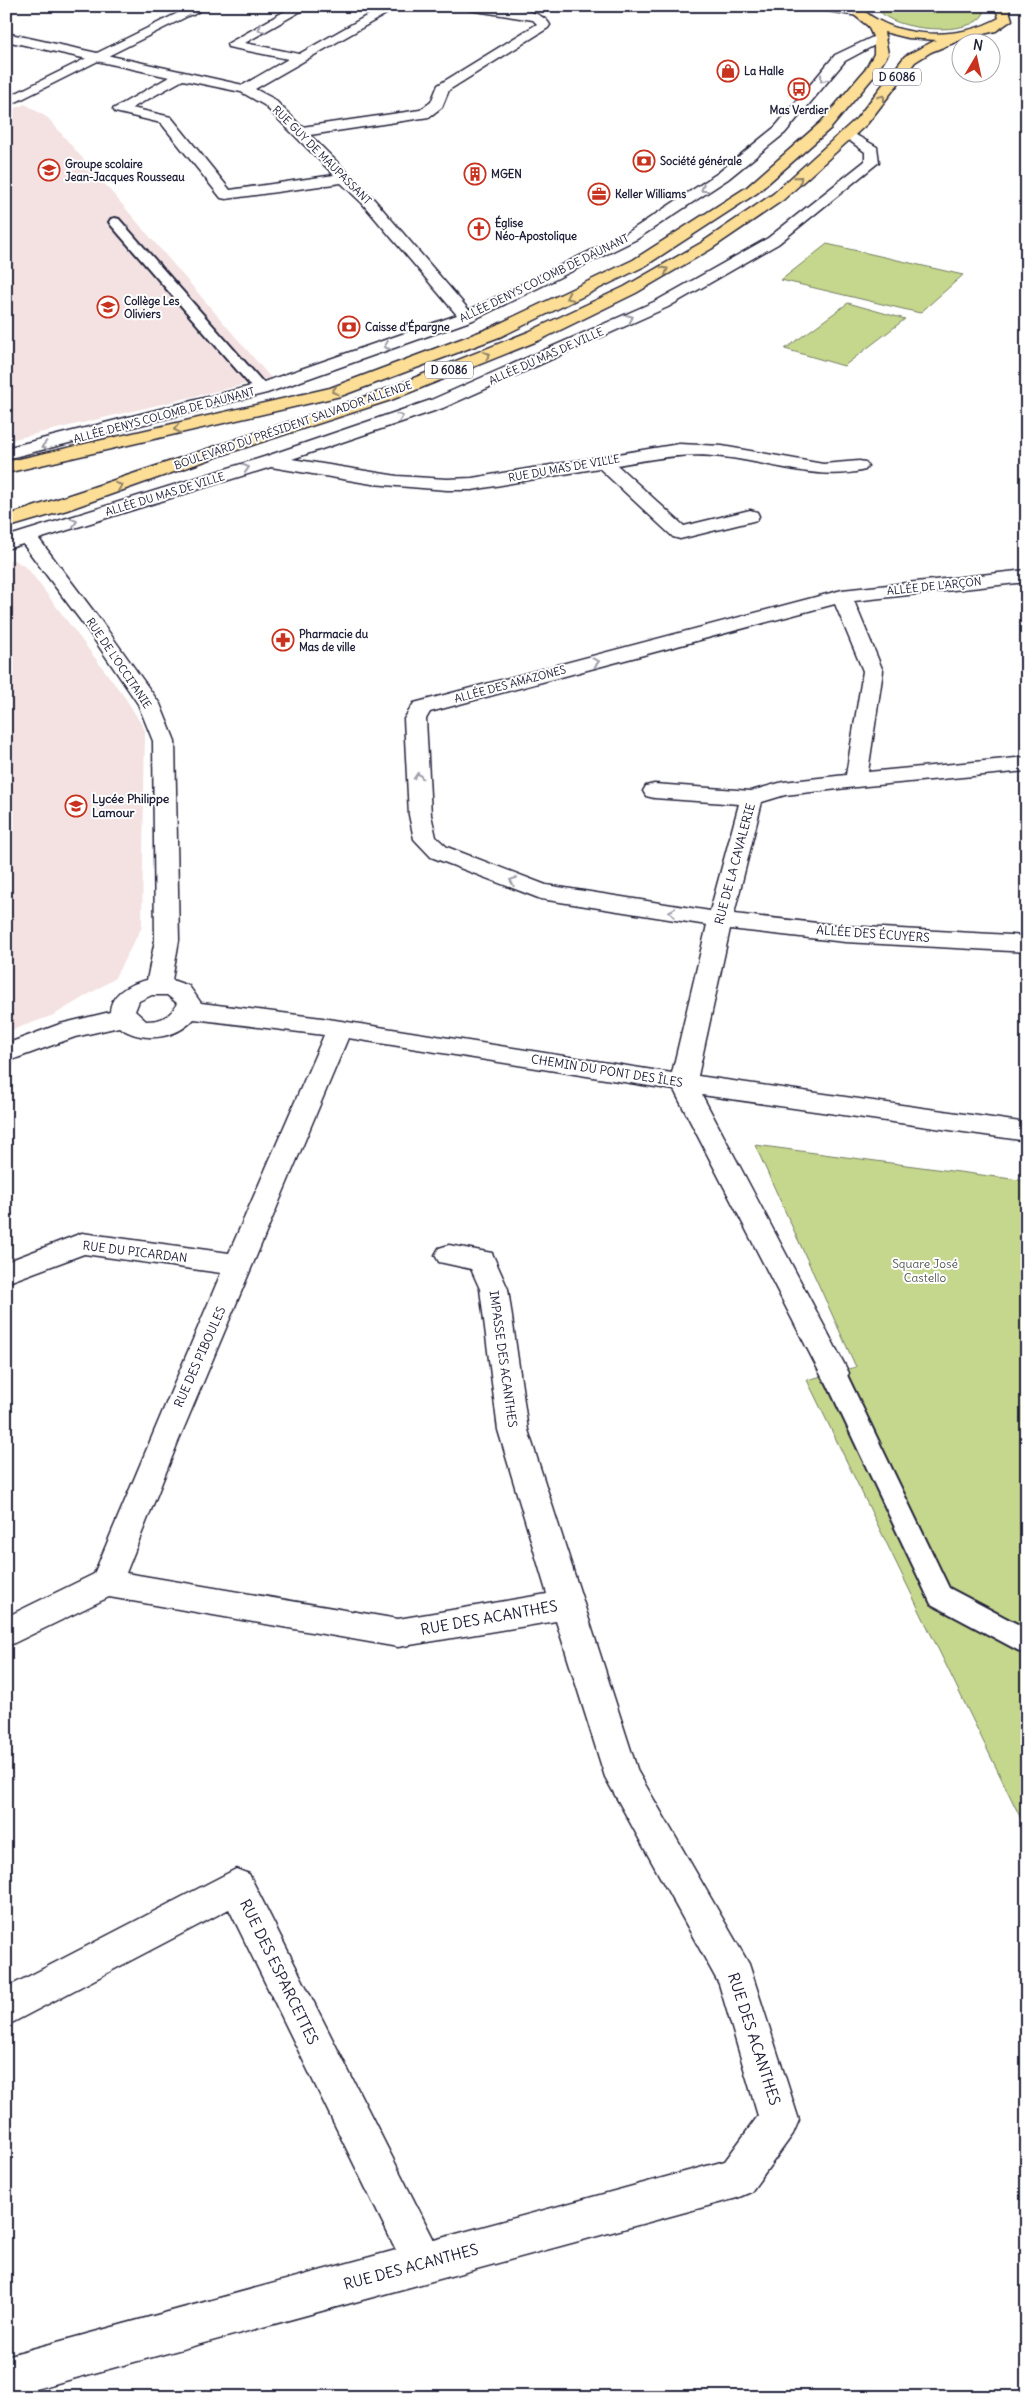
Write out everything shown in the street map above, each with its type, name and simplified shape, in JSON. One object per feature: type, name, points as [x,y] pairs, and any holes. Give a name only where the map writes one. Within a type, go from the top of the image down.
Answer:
[{"type":"main road","points":[[996,27],[1006,20],[1001,6]]},
{"type":"main road","points":[[858,9],[874,24],[880,39]]},
{"type":"main road","points":[[874,24],[921,35],[950,36]]},
{"type":"main road","points":[[975,32],[996,27],[1018,26]]},
{"type":"main road","name":"BOULEVARD DU PRÉSIDENT SALVADOR ALLENDE","points":[[6,468],[335,392],[496,332],[630,267],[752,190],[826,124],[870,72],[881,54],[880,39]]},
{"type":"main road","name":"BOULEVARD DU PRÉSIDENT SALVADOR ALLENDE","points":[[6,522],[78,500],[224,448],[385,396],[551,328],[630,290],[706,246],[778,197],[849,134],[880,101],[910,59],[950,40]]},
{"type":"street","points":[[169,6],[198,9]]},
{"type":"street","points":[[300,58],[233,44],[304,6]]},
{"type":"street","points":[[245,89],[394,6]]},
{"type":"street","points":[[299,132],[424,114],[438,104],[443,88],[544,25],[537,17],[469,6]]},
{"type":"street","points":[[821,6],[858,9]]},
{"type":"street","points":[[6,103],[198,9]]},
{"type":"street","name":"RUE GUY DE MAUPASSANT","points":[[6,37],[245,89],[269,102],[386,221],[467,317]]},
{"type":"street","name":"ALLÉE DENYS COLOMB DE DAUNANT","points":[[6,454],[261,389],[467,317],[632,236],[723,176],[780,130],[840,58],[880,39]]},
{"type":"street","points":[[182,75],[120,109],[166,120],[226,194],[344,178]]},
{"type":"street","name":"ALLÉE DU MAS DE VILLE","points":[[6,543],[270,461],[437,404],[662,304],[773,241],[872,162],[872,150],[849,134]]},
{"type":"street","name":"RUE DU MAS DE VILLE","points":[[270,461],[439,486],[472,484],[680,449],[722,451],[823,469],[858,466]]},
{"type":"street","points":[[602,462],[680,533],[750,516]]},
{"type":"street","name":"RUE DE L'OCCITANIE","points":[[28,537],[94,625],[149,704],[164,741],[167,940],[158,986]]},
{"type":"street","name":"ALLÉE DE L'ARÇON","points":[[842,596],[1027,576]]},
{"type":"street","points":[[842,596],[873,671],[856,780]]},
{"type":"street","name":"ALLÉE DES AMAZONES","points":[[720,920],[541,892],[439,852],[425,839],[420,815],[415,718],[422,708],[842,596]]},
{"type":"street","name":"RUE DE LA CAVALERIE","points":[[684,1083],[720,920],[752,798],[783,789],[856,780],[1027,764]]},
{"type":"street","points":[[654,791],[752,798]]},
{"type":"street","name":"ALLÉE DES ÉCUYERS","points":[[720,920],[845,934],[1027,944]]},
{"type":"street","points":[[158,986],[179,990],[185,996],[188,1010],[179,1021],[162,1028],[152,1029],[135,1026],[124,1017],[123,1005],[132,994],[140,989],[158,986]]},
{"type":"street","name":"CHEMIN DU PONT DES ÎLES","points":[[188,1010],[339,1029],[684,1083],[1027,1132]]},
{"type":"street","points":[[6,1052],[69,1030],[124,1017]]},
{"type":"street","name":"RUE DES PIBOULES","points":[[106,1583],[163,1442],[339,1029]]},
{"type":"street","points":[[684,1083],[834,1373]]},
{"type":"street","name":"RUE DU PICARDAN","points":[[6,1273],[82,1243],[240,1265]]},
{"type":"street","name":"IMPASSE DES ACANTHES","points":[[449,1256],[482,1260],[494,1289],[512,1430],[567,1604]]},
{"type":"street","points":[[6,1633],[106,1583]]},
{"type":"street","name":"RUE DES ACANTHES","points":[[6,2377],[737,2178],[779,2120],[736,1977],[622,1777],[567,1604],[398,1633],[106,1583]]},
{"type":"street","name":"RUE DES ESPARCETTES","points":[[6,2008],[236,1886],[424,2264]]},
{"type":"lane","points":[[115,222],[261,389]]},
{"type":"lane","points":[[834,1373],[940,1596],[1027,1643]]},
{"type":"shaded area","name":"Collège Les Oliviers","points":[[25,104],[48,118],[271,378],[6,441],[6,112]]},
{"type":"shaded area","name":"Lycée Philippe Lamour","points":[[6,560],[15,560],[28,569],[126,699],[145,730],[142,927],[114,979],[54,1015],[6,1032]]},
{"type":"green space","points":[[881,6],[977,6],[984,13],[977,21],[965,26],[949,29],[932,29],[899,23],[887,17],[879,10]]},
{"type":"green space","points":[[827,244],[963,275],[920,313],[781,280]]},
{"type":"green space","points":[[848,303],[905,319],[844,366],[785,349]]},
{"type":"green space","name":"Square José Castello","points":[[755,1145],[1027,1181],[1027,1831],[807,1380],[856,1367]]},
{"type":"place","name":"La Halle","points":[[728,71]]},
{"type":"place","name":"Mas Verdier","points":[[799,89]]},
{"type":"place","name":"Société générale","points":[[644,161]]},
{"type":"place","name":"Groupe scolaire Jean-Jacques Rousseau","points":[[49,170]]},
{"type":"place","name":"MGEN","points":[[475,174]]},
{"type":"place","name":"Keller Williams","points":[[599,194]]},
{"type":"place","name":"Église Néo-Apostolique","points":[[479,229]]},
{"type":"place","name":"Collège Les Oliviers","points":[[108,307]]},
{"type":"place","name":"Caisse d'Épargne","points":[[349,327]]},
{"type":"place","name":"Pharmacie du Mas de ville","points":[[283,640]]},
{"type":"place","name":"Lycée Philippe Lamour","points":[[76,806]]}]
